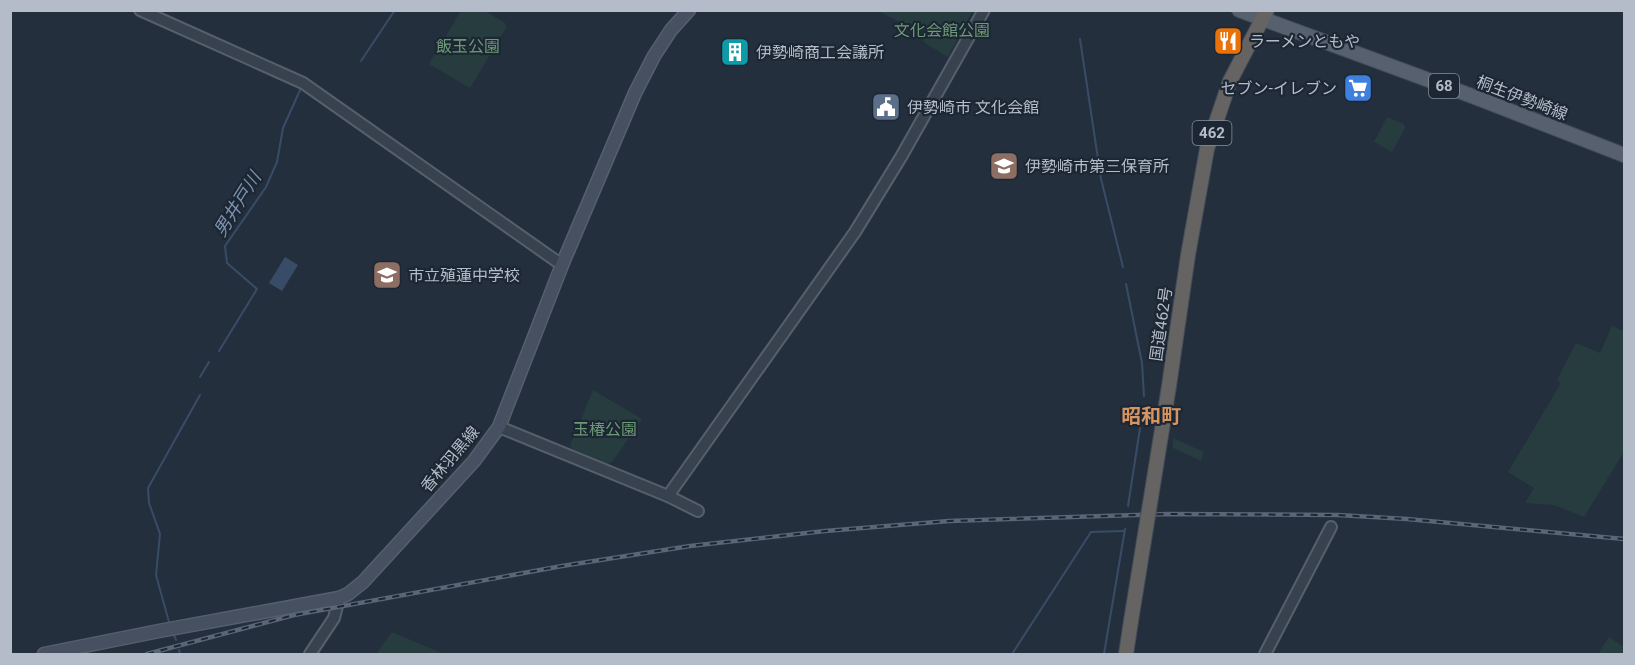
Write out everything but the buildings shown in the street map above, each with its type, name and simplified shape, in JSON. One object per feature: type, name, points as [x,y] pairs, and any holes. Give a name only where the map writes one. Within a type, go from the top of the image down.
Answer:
[{"type":"highway","name":"国道462号","points":[[1126,654],[1188,255],[1207,149],[1230,81],[1265,15]]},
{"type":"main road","name":"香林羽黒線","points":[[44,654],[339,598],[353,590],[368,576],[474,461],[499,427],[562,265],[635,93],[662,43],[689,10]]},
{"type":"main road","name":"桐生伊勢崎線","points":[[1239,10],[1265,15],[1624,155]]},
{"type":"street","points":[[140,10],[303,83],[562,265]]},
{"type":"street","points":[[668,496],[855,232],[901,157],[984,10]]},
{"type":"street","points":[[499,427],[668,496],[698,511]]},
{"type":"street","points":[[1265,654],[1332,527]]},
{"type":"street","points":[[310,654],[334,618],[339,598]]},
{"type":"green space","name":"文化会館公園","points":[[973,10],[948,57],[925,43],[916,30],[878,11]]},
{"type":"green space","name":"飯玉公園","points":[[461,11],[485,11],[505,23],[506,28],[470,88],[429,64]]},
{"type":"green space","points":[[1387,117],[1404,124],[1405,128],[1392,152],[1374,142]]},
{"type":"green space","points":[[1612,326],[1624,331],[1624,452],[1584,517],[1554,505],[1525,503],[1534,488],[1508,472],[1561,383],[1557,380],[1576,343],[1600,353]]},
{"type":"green space","name":"玉椿公園","points":[[593,390],[642,419],[612,462],[607,464],[572,449],[570,446]]},
{"type":"green space","points":[[1173,438],[1204,452],[1201,461],[1173,448]]},
{"type":"green space","points":[[392,632],[444,654],[376,654]]},
{"type":"green space","points":[[1609,637],[1624,647],[1624,654],[1598,654]]},
{"type":"water","points":[[285,257],[298,265],[282,291],[269,283]]},
{"type":"waterway","name":"男井戸川","points":[[361,61],[395,10]]},
{"type":"waterway","points":[[1080,39],[1101,179],[1123,267]]},
{"type":"waterway","name":"男井戸川","points":[[219,351],[257,289],[227,263],[225,246],[266,187],[277,162],[283,128],[301,88]]},
{"type":"waterway","points":[[1126,284],[1142,363],[1144,396]]},
{"type":"waterway","name":"男井戸川","points":[[200,377],[209,362]]},
{"type":"waterway","name":"男井戸川","points":[[169,622],[156,575],[160,534],[149,503],[148,488],[200,395]]},
{"type":"waterway","points":[[1128,506],[1143,409]]},
{"type":"waterway","points":[[1104,654],[1125,529]]},
{"type":"waterway","points":[[1012,654],[1091,532],[1124,531]]},
{"type":"waterway","name":"男井戸川","points":[[173,633],[176,640]]},
{"type":"waterway","name":"男井戸川","points":[[179,650],[180,654]]},
{"type":"railway","points":[[147,654],[294,615],[562,566],[690,546],[825,531],[949,521],[1168,514],[1338,515],[1624,539]]},
{"type":"place","name":"ラーメンともや","points":[[1228,41]]},
{"type":"place","name":"伊勢崎商工会議所","points":[[735,52]]},
{"type":"place","name":"セブン-イレブン","points":[[1358,88]]},
{"type":"place","name":"伊勢崎市 文化会館","points":[[886,107]]},
{"type":"place","name":"伊勢崎市第三保育所","points":[[1004,166]]},
{"type":"place","name":"市立殖蓮中学校","points":[[387,275]]},
{"type":"district","name":"昭和町","points":[[1151,416]]}]
